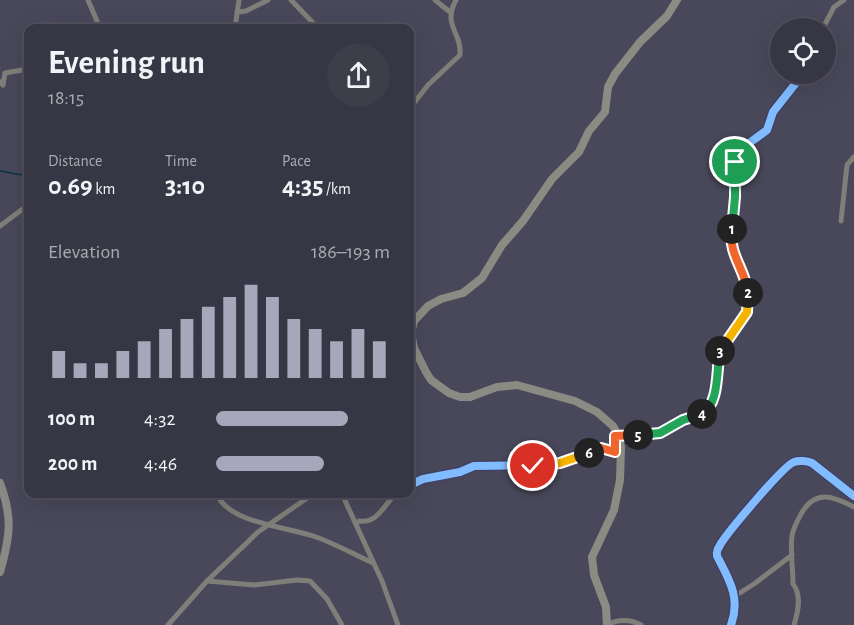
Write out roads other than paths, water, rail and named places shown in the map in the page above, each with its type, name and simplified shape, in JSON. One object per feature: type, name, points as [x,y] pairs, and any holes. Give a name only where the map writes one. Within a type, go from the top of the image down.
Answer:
[{"type":"main road","points":[[414,324],[416,318],[434,302],[463,293],[482,278],[502,244],[523,221],[552,179],[577,155],[590,129],[605,112],[608,87],[616,72],[639,42],[668,16],[677,0]]},
{"type":"main road","points":[[414,345],[431,380],[449,393],[460,397],[470,397],[500,386],[517,385],[567,398],[587,406],[605,418],[618,435],[621,447],[621,468],[614,510],[592,557],[594,575],[606,607],[607,625]]},
{"type":"main road","points":[[0,483],[10,522],[8,545],[0,572]]},
{"type":"street","points":[[88,0],[98,24]]},
{"type":"street","points":[[236,24],[238,0]]},
{"type":"street","points":[[237,12],[246,11],[268,0]]},
{"type":"street","points":[[291,0],[314,24]]},
{"type":"street","points":[[435,0],[450,12]]},
{"type":"street","points":[[414,103],[428,85],[460,55],[450,12],[456,0]]},
{"type":"street","points":[[828,18],[834,7],[844,0]]},
{"type":"street","points":[[0,82],[3,85],[5,73],[24,70]]},
{"type":"street","points":[[414,483],[474,466],[546,465],[560,463],[601,448],[615,452],[615,439],[618,435],[660,433],[683,420],[704,413],[710,407],[720,351],[741,322],[749,303],[745,277],[734,256],[731,243],[736,159],[744,147],[767,130],[777,105],[795,84]]},
{"type":"street","points":[[841,221],[847,165],[854,156]]},
{"type":"street","points":[[0,226],[24,208]]},
{"type":"street","points":[[731,625],[734,619],[735,596],[731,580],[717,556],[719,546],[763,491],[790,464],[804,461],[812,463],[854,496]]},
{"type":"street","points":[[794,625],[798,610],[798,590],[793,584],[793,531],[804,509],[811,500],[817,497],[832,498],[854,507]]},
{"type":"street","points":[[219,498],[229,509],[267,524],[316,537],[373,563]]},
{"type":"street","points":[[168,625],[207,581],[267,524],[307,498]]},
{"type":"street","points":[[344,498],[398,625]]},
{"type":"street","points":[[356,524],[359,521],[366,522],[376,518],[391,498]]},
{"type":"street","points":[[735,596],[792,555]]},
{"type":"street","points":[[207,581],[254,585],[297,580],[310,581],[327,599],[342,625]]},
{"type":"street","points":[[607,625],[622,621],[636,622],[640,625]]},
{"type":"waterway","points":[[0,171],[24,175]]}]
